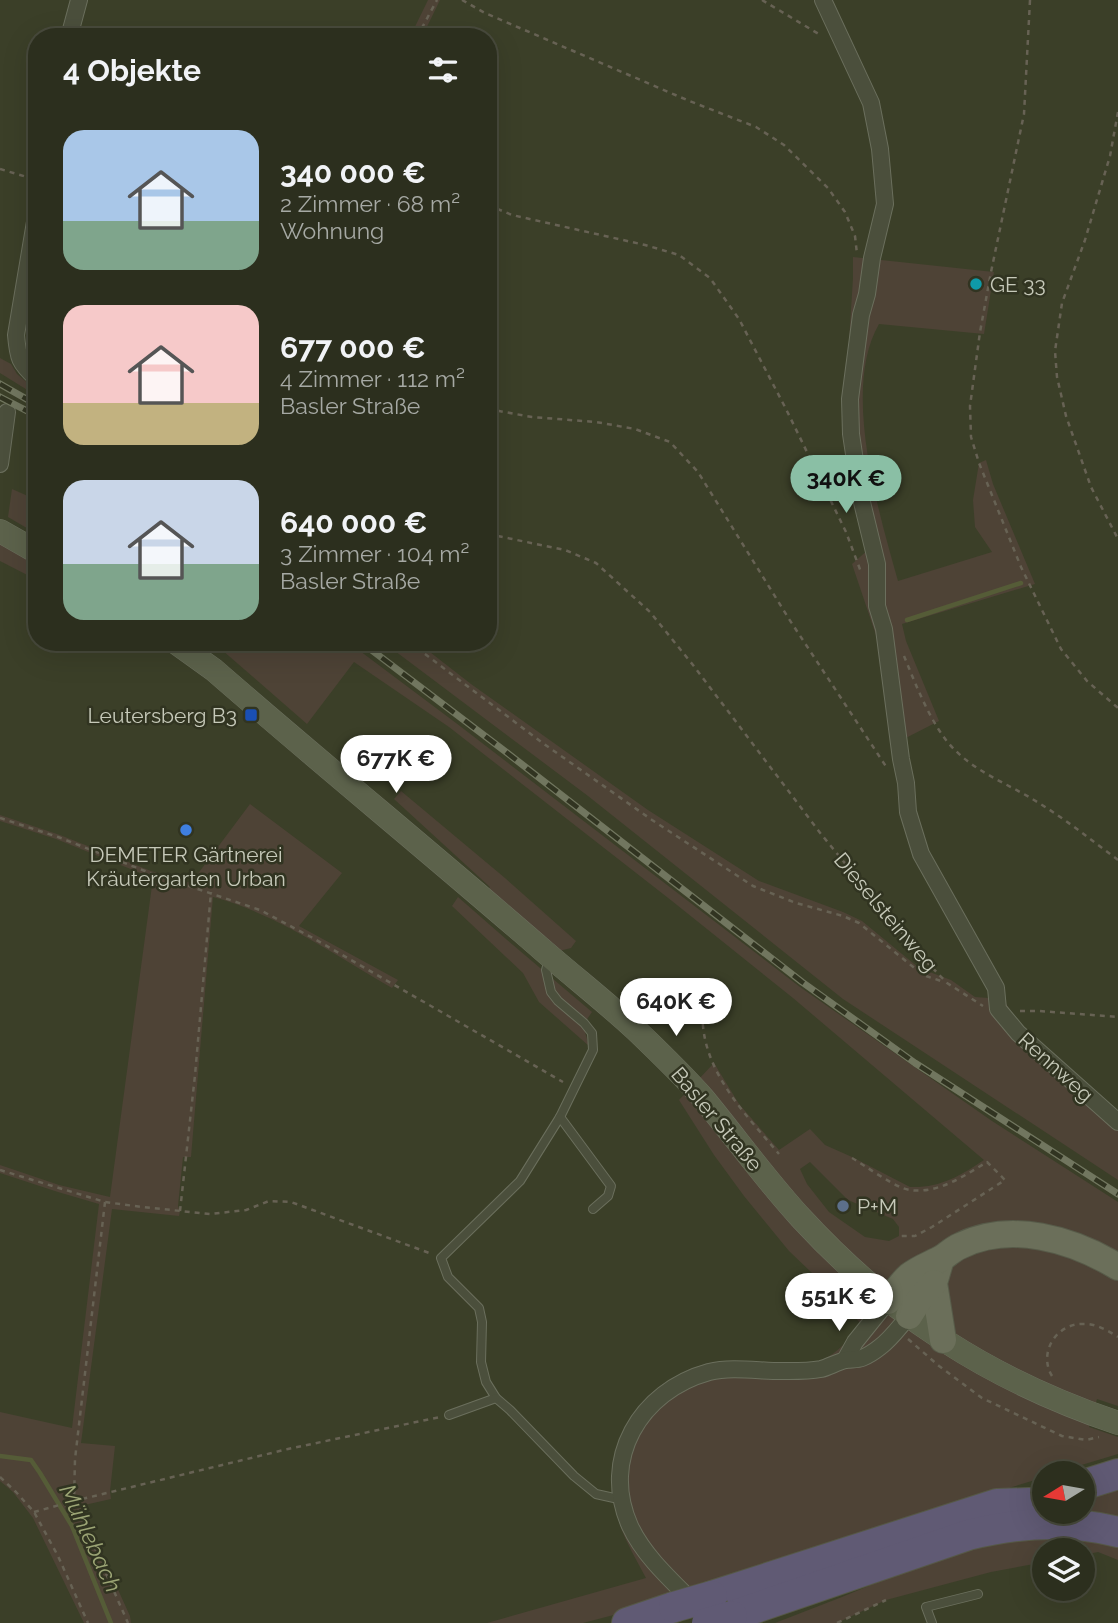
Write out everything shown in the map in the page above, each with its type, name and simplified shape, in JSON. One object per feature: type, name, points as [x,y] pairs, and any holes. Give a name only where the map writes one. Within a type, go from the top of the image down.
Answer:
[{"type":"highway","points":[[1096,1481],[1118,1474]]},
{"type":"highway","points":[[716,1615],[997,1504],[1032,1501]]},
{"type":"highway","points":[[968,1535],[1032,1503]]},
{"type":"highway","points":[[627,1623],[674,1607],[716,1615],[997,1528],[1059,1524],[1118,1532]]},
{"type":"main road","points":[[898,1315],[919,1300],[937,1271],[961,1246],[977,1240],[1025,1234],[1041,1236],[1100,1256],[1118,1267]]},
{"type":"main road","points":[[937,1271],[943,1340]]},
{"type":"street","points":[[71,28],[79,0]]},
{"type":"street","points":[[822,0],[871,103],[880,149],[885,205],[861,315],[850,399],[851,434],[860,494],[877,564],[877,606],[884,629],[908,812],[921,854],[996,988],[998,1009]]},
{"type":"street","points":[[28,264],[16,335],[18,354],[28,370]]},
{"type":"street","points":[[0,464],[7,412]]},
{"type":"street","points":[[0,531],[28,547]]},
{"type":"street","name":"Basler Straße","points":[[188,651],[447,866],[612,1009],[671,1064],[802,1219],[898,1315],[1003,1376],[1092,1415],[1111,1429]]},
{"type":"street","name":"Rennweg","points":[[998,1009],[1018,1034],[1118,1122]]},
{"type":"street","points":[[845,1360],[855,1342],[898,1315]]},
{"type":"street","points":[[716,1615],[649,1557],[631,1527],[622,1498],[620,1472],[631,1430],[654,1402],[693,1378],[728,1369],[822,1369],[845,1360],[860,1359],[881,1347],[898,1315]]},
{"type":"lane","points":[[550,956],[546,970],[551,992],[592,1033],[593,1050],[560,1118],[520,1181],[441,1258],[448,1277],[479,1308],[482,1322],[481,1362],[486,1382],[496,1398],[527,1426],[574,1476],[596,1494],[614,1499],[622,1498]]},
{"type":"lane","points":[[560,1118],[611,1186],[608,1196],[593,1209]]},
{"type":"lane","points":[[449,1415],[496,1398]]},
{"type":"lane","points":[[932,1623],[926,1607],[978,1594]]},
{"type":"path","points":[[422,28],[437,0]]},
{"type":"path","points":[[462,0],[485,13],[756,127],[784,145],[828,188],[845,212],[855,236],[858,257]]},
{"type":"path","points":[[762,0],[819,34],[850,60]]},
{"type":"path","points":[[1030,0],[1024,114],[980,332],[970,406],[971,437],[1021,567],[1061,649],[1087,681],[1118,708]]},
{"type":"path","points":[[1118,112],[1110,156],[1086,240],[1062,303],[1055,351],[1057,377],[1066,416],[1091,487],[1118,539]]},
{"type":"path","points":[[0,169],[28,177]]},
{"type":"path","points":[[497,209],[532,221],[679,255],[709,278],[739,319],[786,409],[846,532],[861,571]]},
{"type":"path","points":[[497,411],[635,429],[670,442],[698,472],[864,735],[892,775],[906,783]]},
{"type":"path","name":"Dieselsteinweg","points":[[497,536],[565,550],[596,563],[650,612],[694,665],[821,835],[921,956],[947,983]]},
{"type":"path","name":"Dieselsteinweg","points":[[422,651],[544,744],[652,820],[753,886],[859,923],[923,975],[947,983]]},
{"type":"path","points":[[917,687],[931,716],[955,750],[982,772],[1061,817],[1118,860]]},
{"type":"path","points":[[0,818],[260,910],[312,937],[575,1089]]},
{"type":"path","points":[[180,1211],[211,892]]},
{"type":"path","points":[[947,983],[986,1008],[1118,1017]]},
{"type":"path","points":[[703,1004],[701,1023],[713,1064],[738,1105],[779,1154]]},
{"type":"path","points":[[852,1158],[909,1190],[947,1186],[987,1162],[1005,1180],[915,1236],[899,1236]]},
{"type":"path","points":[[0,1170],[104,1202],[180,1211],[210,1214],[246,1210],[269,1201],[291,1202],[441,1258]]},
{"type":"path","points":[[104,1202],[75,1460],[74,1501],[128,1623]]},
{"type":"path","points":[[898,1315],[939,1366],[982,1398],[1062,1436],[1086,1440],[1111,1429]]},
{"type":"path","points":[[1054,1380],[1049,1371],[1047,1351],[1058,1334],[1081,1324],[1097,1326],[1118,1337]]},
{"type":"path","points":[[34,1513],[288,1449],[449,1415]]},
{"type":"path","points":[[0,1477],[34,1513],[58,1556],[88,1623]]},
{"type":"path","points":[[836,1623],[886,1600]]},
{"type":"shaded area","points":[[428,0],[440,0],[426,28],[414,28]]},
{"type":"shaded area","points":[[853,257],[994,272],[984,334],[879,324],[868,351],[863,382],[867,451],[898,581],[992,552],[975,527],[973,500],[979,463],[986,460],[993,484],[1035,584],[902,624],[906,641],[939,721],[892,745],[880,647],[852,564],[869,549],[844,421]]},
{"type":"shaded area","points":[[0,358],[11,364],[28,383],[28,390],[0,373]]},
{"type":"shaded area","points":[[12,489],[28,496],[28,529],[8,517]]},
{"type":"shaded area","points":[[0,539],[28,554],[28,575],[0,561]]},
{"type":"shaded area","points":[[223,651],[360,651],[800,987],[992,1121],[1118,1202],[1118,1406],[1097,1399],[1089,1427],[1118,1437],[1118,1454],[1095,1461],[1032,1461],[1032,1481],[933,1511],[667,1601],[583,1623],[487,1623],[646,1578],[618,1519],[615,1494],[628,1425],[636,1410],[659,1387],[689,1370],[721,1362],[792,1365],[813,1363],[844,1345],[862,1325],[789,1251],[744,1196],[679,1100],[714,1063],[739,1104],[779,1150],[810,1129],[825,1145],[910,1187],[949,1180],[984,1160],[793,998],[672,901],[449,727],[354,662],[307,724]],"holes":[[[810,1162],[848,1200],[893,1219],[899,1227],[899,1236],[889,1241],[865,1237],[829,1212],[807,1184],[800,1169]]]},
{"type":"shaded area","points":[[395,651],[429,651],[648,810],[759,881],[862,921],[919,968],[951,980],[975,997],[1003,999],[1020,1025],[1118,1112],[1118,1180],[843,999],[588,796]]},
{"type":"shaded area","points":[[401,791],[576,941],[571,948],[551,953],[485,894],[490,887],[394,799]]},
{"type":"shaded area","points":[[250,804],[342,873],[299,926],[398,980],[392,988],[282,924],[213,897],[191,1157],[183,1157],[179,1216],[112,1209],[81,1443],[115,1446],[111,1499],[80,1506],[131,1623],[84,1623],[33,1518],[13,1492],[0,1481],[0,1412],[72,1428],[99,1204],[0,1173],[0,1165],[59,1185],[110,1197],[153,878],[56,839],[0,821],[0,815],[60,835],[151,871],[191,883]]},
{"type":"shaded area","points":[[458,897],[592,1012],[583,1025],[589,1046],[539,1002],[523,973],[452,906]]},
{"type":"shaded area","points":[[1118,1486],[1118,1528],[1096,1518],[1096,1492]]},
{"type":"shaded area","points":[[1003,1537],[1041,1538],[1032,1538],[1032,1564],[991,1572],[886,1600],[837,1623],[775,1623],[897,1574]]},
{"type":"shaded area","points":[[1095,1539],[1118,1540],[1118,1560],[1095,1553]]},
{"type":"waterway","points":[[907,620],[1021,583]]},
{"type":"waterway","name":"Mühlebach","points":[[0,1456],[31,1460],[40,1473],[72,1526],[111,1623]]},
{"type":"railway","points":[[0,384],[28,400]]},
{"type":"railway","points":[[0,397],[28,411]]},
{"type":"railway","points":[[373,651],[802,982],[915,1063],[1118,1194]]},
{"type":"place","name":"GE 33","points":[[976,284]]},
{"type":"place","name":"Leutersberg B3","points":[[251,715]]},
{"type":"place","name":"DEMETER Gärtnerei Kräutergarten Urban","points":[[186,830]]},
{"type":"place","name":"P+M","points":[[843,1206]]}]
